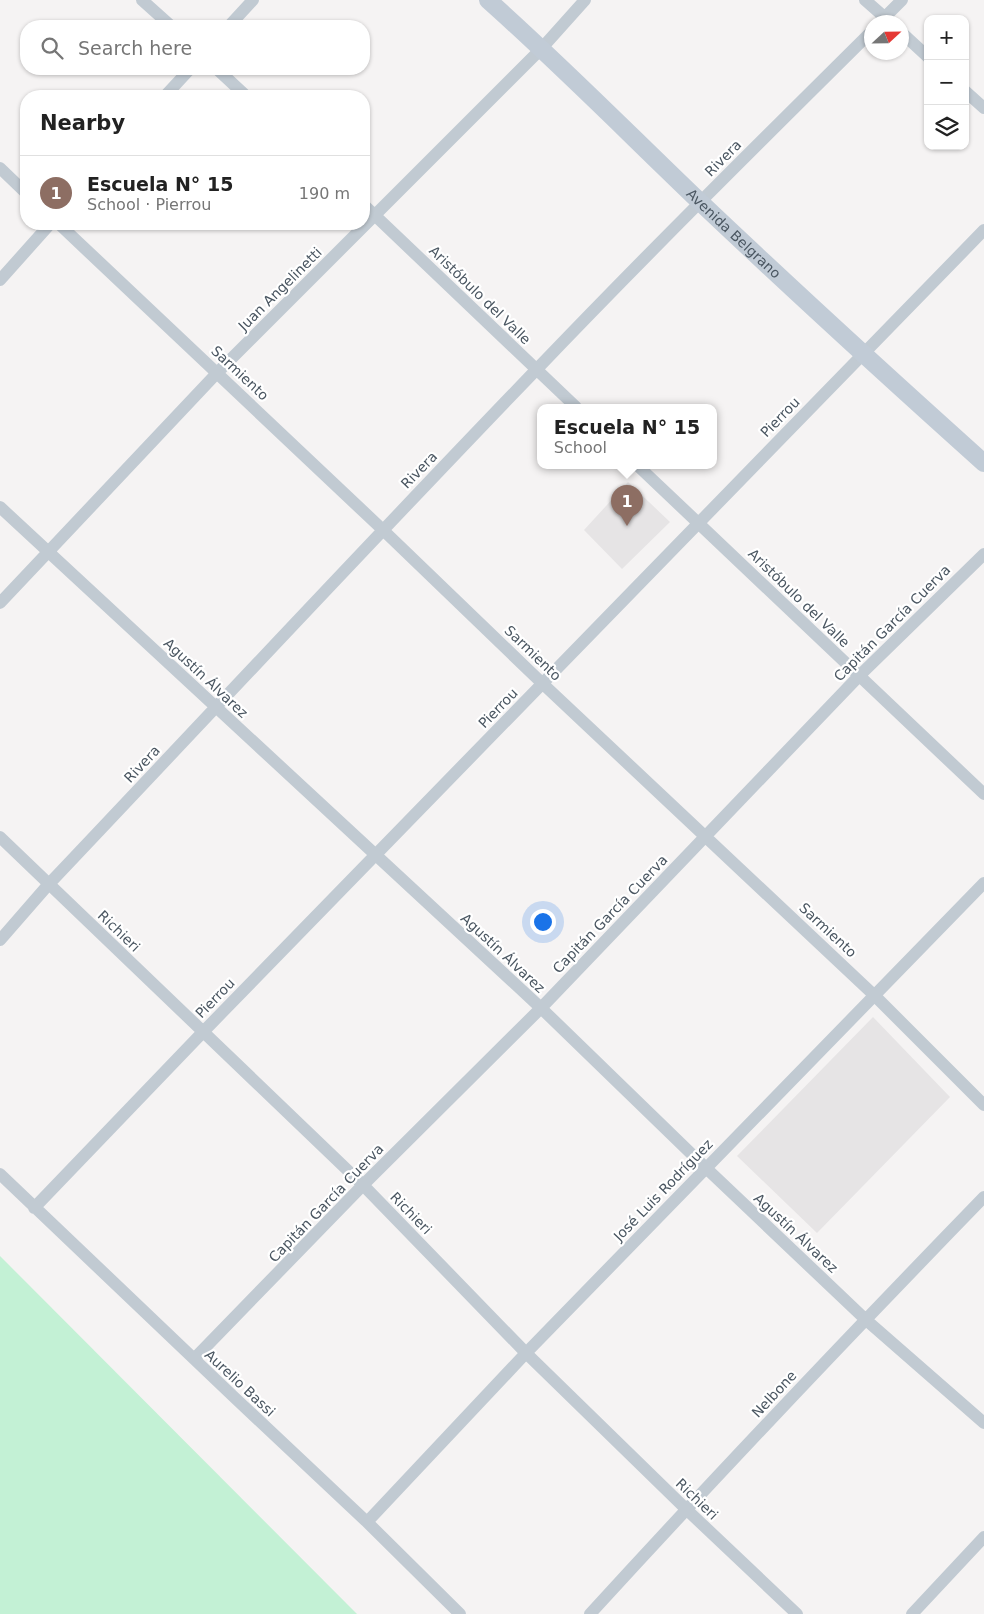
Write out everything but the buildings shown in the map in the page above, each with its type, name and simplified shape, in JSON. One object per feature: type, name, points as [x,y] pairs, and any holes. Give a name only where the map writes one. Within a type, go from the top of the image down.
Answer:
[{"type":"main road","name":"Avenida Belgrano","points":[[488,0],[542,48],[700,202],[863,354],[984,463]]},
{"type":"street","points":[[142,0],[164,20]]},
{"type":"street","points":[[235,20],[253,0]]},
{"type":"street","name":"Juan Angelinetti","points":[[370,219],[542,48],[585,0]]},
{"type":"street","points":[[864,0],[879,15]]},
{"type":"street","points":[[890,15],[902,0]]},
{"type":"street","name":"Rivera","points":[[0,940],[48,885],[536,369],[864,39]]},
{"type":"street","points":[[909,39],[924,53]]},
{"type":"street","points":[[171,90],[184,75]]},
{"type":"street","points":[[223,75],[240,90]]},
{"type":"street","points":[[969,95],[984,108]]},
{"type":"street","points":[[0,168],[20,187]]},
{"type":"street","name":"Aristóbulo del Valle","points":[[370,211],[573,404]]},
{"type":"street","points":[[0,280],[45,230]]},
{"type":"street","name":"Sarmiento","points":[[65,230],[543,684],[875,996],[984,1105]]},
{"type":"street","name":"Juan Angelinetti","points":[[0,603],[218,373],[359,230]]},
{"type":"street","name":"Pierrou","points":[[34,1208],[984,230]]},
{"type":"street","name":"Aristóbulo del Valle","points":[[641,469],[984,794]]},
{"type":"street","name":"Agustín Álvarez","points":[[0,507],[541,1008],[706,1168],[866,1319],[984,1423]]},
{"type":"street","name":"Capitán García Cuerva","points":[[194,1359],[363,1185],[541,1008],[860,676],[984,554]]},
{"type":"street","name":"Richieri","points":[[0,837],[363,1185],[526,1353],[796,1614]]},
{"type":"street","name":"José Luis Rodríguez","points":[[367,1522],[526,1353],[984,883]]},
{"type":"street","name":"Aurelio Bassi","points":[[0,1174],[367,1522],[460,1614]]},
{"type":"street","name":"Nelbone","points":[[590,1614],[686,1509],[984,1197]]},
{"type":"street","points":[[912,1614],[984,1538]]},
{"type":"shaded area","points":[[628,482],[670,522],[622,569],[584,530]]},
{"type":"shaded area","points":[[873,1017],[950,1097],[817,1233],[737,1156]]},
{"type":"green space","points":[[0,1256],[357,1614],[0,1614]]},
{"type":"place","name":"Escuela N° 15","points":[[627,526]]}]
